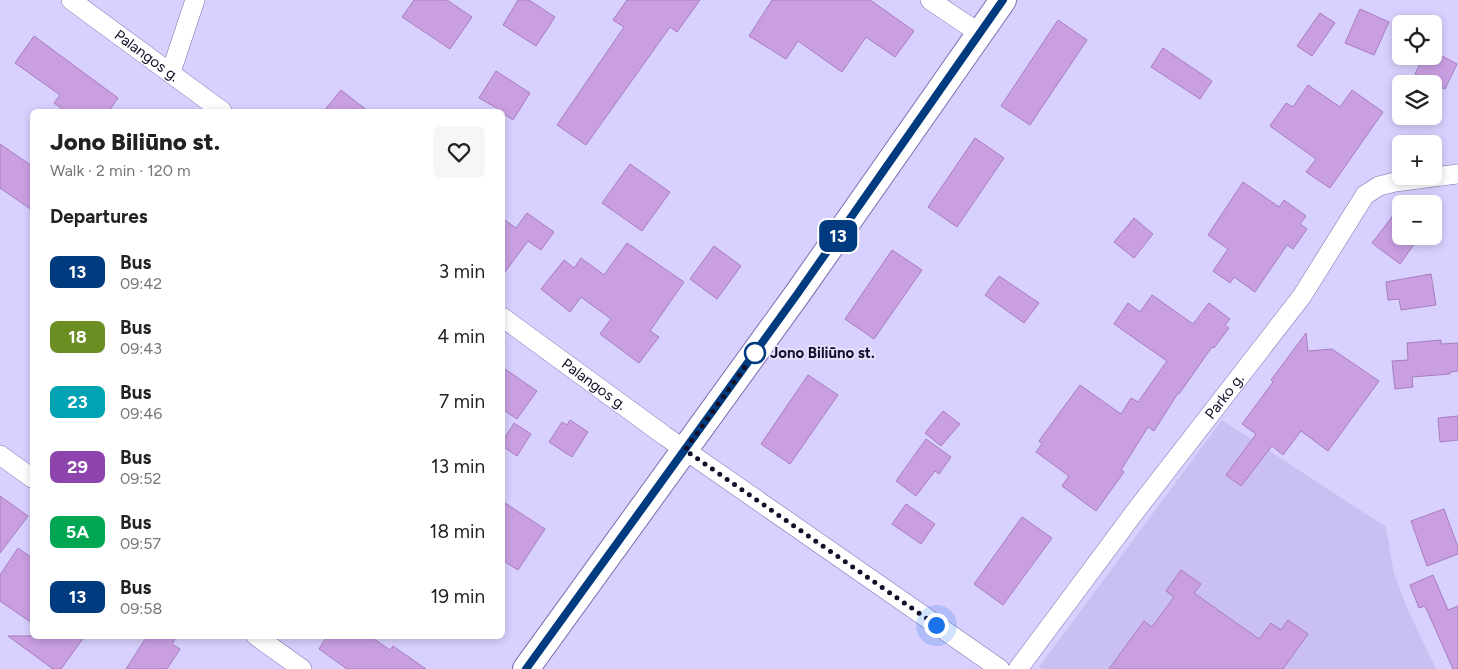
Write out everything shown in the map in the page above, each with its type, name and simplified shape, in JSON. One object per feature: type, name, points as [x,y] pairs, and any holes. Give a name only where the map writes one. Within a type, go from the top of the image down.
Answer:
[{"type":"main road","points":[[526,669],[798,293],[1003,0]]},
{"type":"street","name":"Palangos g.","points":[[71,0],[219,109]]},
{"type":"street","points":[[170,72],[195,0]]},
{"type":"street","points":[[930,0],[979,33]]},
{"type":"street","name":"Parko g.","points":[[1018,669],[1134,513],[1302,296],[1365,195],[1379,186],[1395,182],[1458,174]]},
{"type":"street","name":"Palangos g.","points":[[505,319],[685,450],[1000,669]]},
{"type":"street","points":[[0,455],[30,477]]},
{"type":"street","points":[[260,639],[302,669]]},
{"type":"shaded area","points":[[1222,420],[1386,527],[1394,573],[1407,608],[1436,669],[1042,669],[1039,667]]},
{"type":"building","points":[[414,0],[447,0],[472,17],[450,49],[402,17]]},
{"type":"building","points":[[518,0],[529,0],[555,17],[536,46],[503,25]]},
{"type":"building","points":[[627,0],[700,0],[677,32],[670,27],[586,145],[557,125],[624,27],[613,20]]},
{"type":"building","points":[[772,0],[870,0],[914,31],[895,57],[866,37],[842,72],[798,41],[786,59],[749,36]]},
{"type":"building","points":[[1360,9],[1389,22],[1374,55],[1345,43]]},
{"type":"building","points":[[1320,13],[1335,23],[1312,56],[1297,46]]},
{"type":"building","points":[[1058,20],[1087,40],[1030,125],[1001,106]]},
{"type":"building","points":[[34,36],[118,98],[110,109],[62,109],[54,103],[60,95],[15,63]]},
{"type":"building","points":[[1163,48],[1212,81],[1200,99],[1151,67]]},
{"type":"building","points":[[1442,56],[1457,64],[1445,89],[1442,88],[1442,75],[1415,74],[1420,65],[1442,65]]},
{"type":"building","points":[[496,71],[530,93],[513,120],[505,115],[505,109],[498,109],[479,98]]},
{"type":"building","points":[[1308,85],[1340,107],[1352,90],[1383,112],[1330,188],[1306,172],[1316,159],[1270,126],[1286,103],[1293,107]]},
{"type":"building","points":[[341,90],[365,109],[326,109]]},
{"type":"building","points":[[975,138],[1004,158],[957,227],[928,207]]},
{"type":"building","points":[[0,144],[30,165],[30,209],[0,188]]},
{"type":"building","points":[[630,164],[670,192],[642,231],[602,203]]},
{"type":"building","points":[[1243,182],[1279,207],[1284,200],[1306,216],[1300,224],[1307,229],[1293,249],[1287,245],[1255,292],[1234,277],[1230,283],[1213,271],[1228,249],[1208,235]]},
{"type":"building","points":[[527,213],[554,232],[541,250],[528,241],[505,272],[505,220],[516,228]]},
{"type":"building","points":[[1392,217],[1392,245],[1414,245],[1400,264],[1372,243]]},
{"type":"building","points":[[1134,218],[1153,234],[1134,258],[1114,242]]},
{"type":"building","points":[[627,243],[684,282],[650,331],[659,337],[639,363],[600,334],[611,319],[581,297],[570,312],[541,289],[564,260],[574,268],[581,258],[604,275]]},
{"type":"building","points":[[714,246],[741,266],[717,299],[690,279]]},
{"type":"building","points":[[892,250],[922,270],[874,339],[845,319]]},
{"type":"building","points":[[1431,274],[1436,305],[1401,310],[1399,299],[1388,300],[1386,282]]},
{"type":"building","points":[[999,276],[1039,303],[1024,323],[985,295]]},
{"type":"building","points":[[1152,295],[1193,324],[1209,303],[1230,319],[1225,325],[1229,328],[1214,348],[1212,347],[1178,393],[1154,431],[1148,427],[1121,470],[1124,472],[1096,511],[1062,486],[1069,476],[1036,452],[1042,444],[1039,441],[1080,385],[1121,414],[1131,398],[1138,402],[1167,361],[1114,324],[1128,303],[1140,312]]},
{"type":"building","points":[[1306,333],[1308,351],[1332,349],[1379,381],[1328,451],[1301,431],[1283,455],[1272,446],[1241,486],[1226,475],[1256,434],[1242,424],[1273,382],[1271,380]]},
{"type":"building","points":[[1441,340],[1441,344],[1458,343],[1458,371],[1450,372],[1450,374],[1412,377],[1413,387],[1395,389],[1392,361],[1408,360],[1407,343]]},
{"type":"building","points":[[505,369],[537,391],[517,419],[505,411]]},
{"type":"building","points":[[808,375],[838,395],[790,464],[761,444]]},
{"type":"building","points":[[943,411],[960,424],[941,446],[925,433]]},
{"type":"building","points":[[1458,416],[1458,440],[1440,442],[1438,418]]},
{"type":"building","points":[[570,420],[588,432],[572,457],[549,442],[562,422],[567,425]]},
{"type":"building","points":[[514,423],[531,434],[517,456],[505,448],[505,437]]},
{"type":"building","points":[[926,439],[951,457],[939,474],[935,471],[916,496],[896,481]]},
{"type":"building","points":[[0,496],[28,516],[0,553]]},
{"type":"building","points":[[505,503],[545,529],[518,570],[505,562]]},
{"type":"building","points":[[906,504],[935,524],[921,544],[892,524]]},
{"type":"building","points":[[1444,509],[1458,547],[1458,554],[1427,566],[1411,521]]},
{"type":"building","points":[[1022,517],[1052,538],[1003,605],[974,584]]},
{"type":"building","points":[[18,548],[30,557],[30,622],[0,601],[0,575]]},
{"type":"building","points":[[1181,570],[1201,584],[1194,593],[1259,639],[1271,623],[1281,630],[1288,620],[1308,634],[1283,669],[1109,669],[1144,621],[1152,627],[1174,597],[1166,591]]},
{"type":"building","points":[[1433,575],[1448,610],[1458,606],[1458,669],[1453,669],[1425,606],[1419,608],[1410,585]]},
{"type":"building","points":[[8,636],[30,636],[30,639],[83,639],[61,669],[53,669]]},
{"type":"building","points":[[145,639],[175,639],[172,644],[180,649],[167,669],[126,669]]},
{"type":"building","points":[[325,639],[374,639],[390,650],[393,646],[426,669],[347,669],[319,649]]},
{"type":"bus line","name":"13","points":[[526,669],[798,293],[1003,0]]},
{"type":"place","name":"Jono Biliūno st.","points":[[755,353]]},
{"type":"route","points":[[755,353],[685,450],[936,625]]}]
